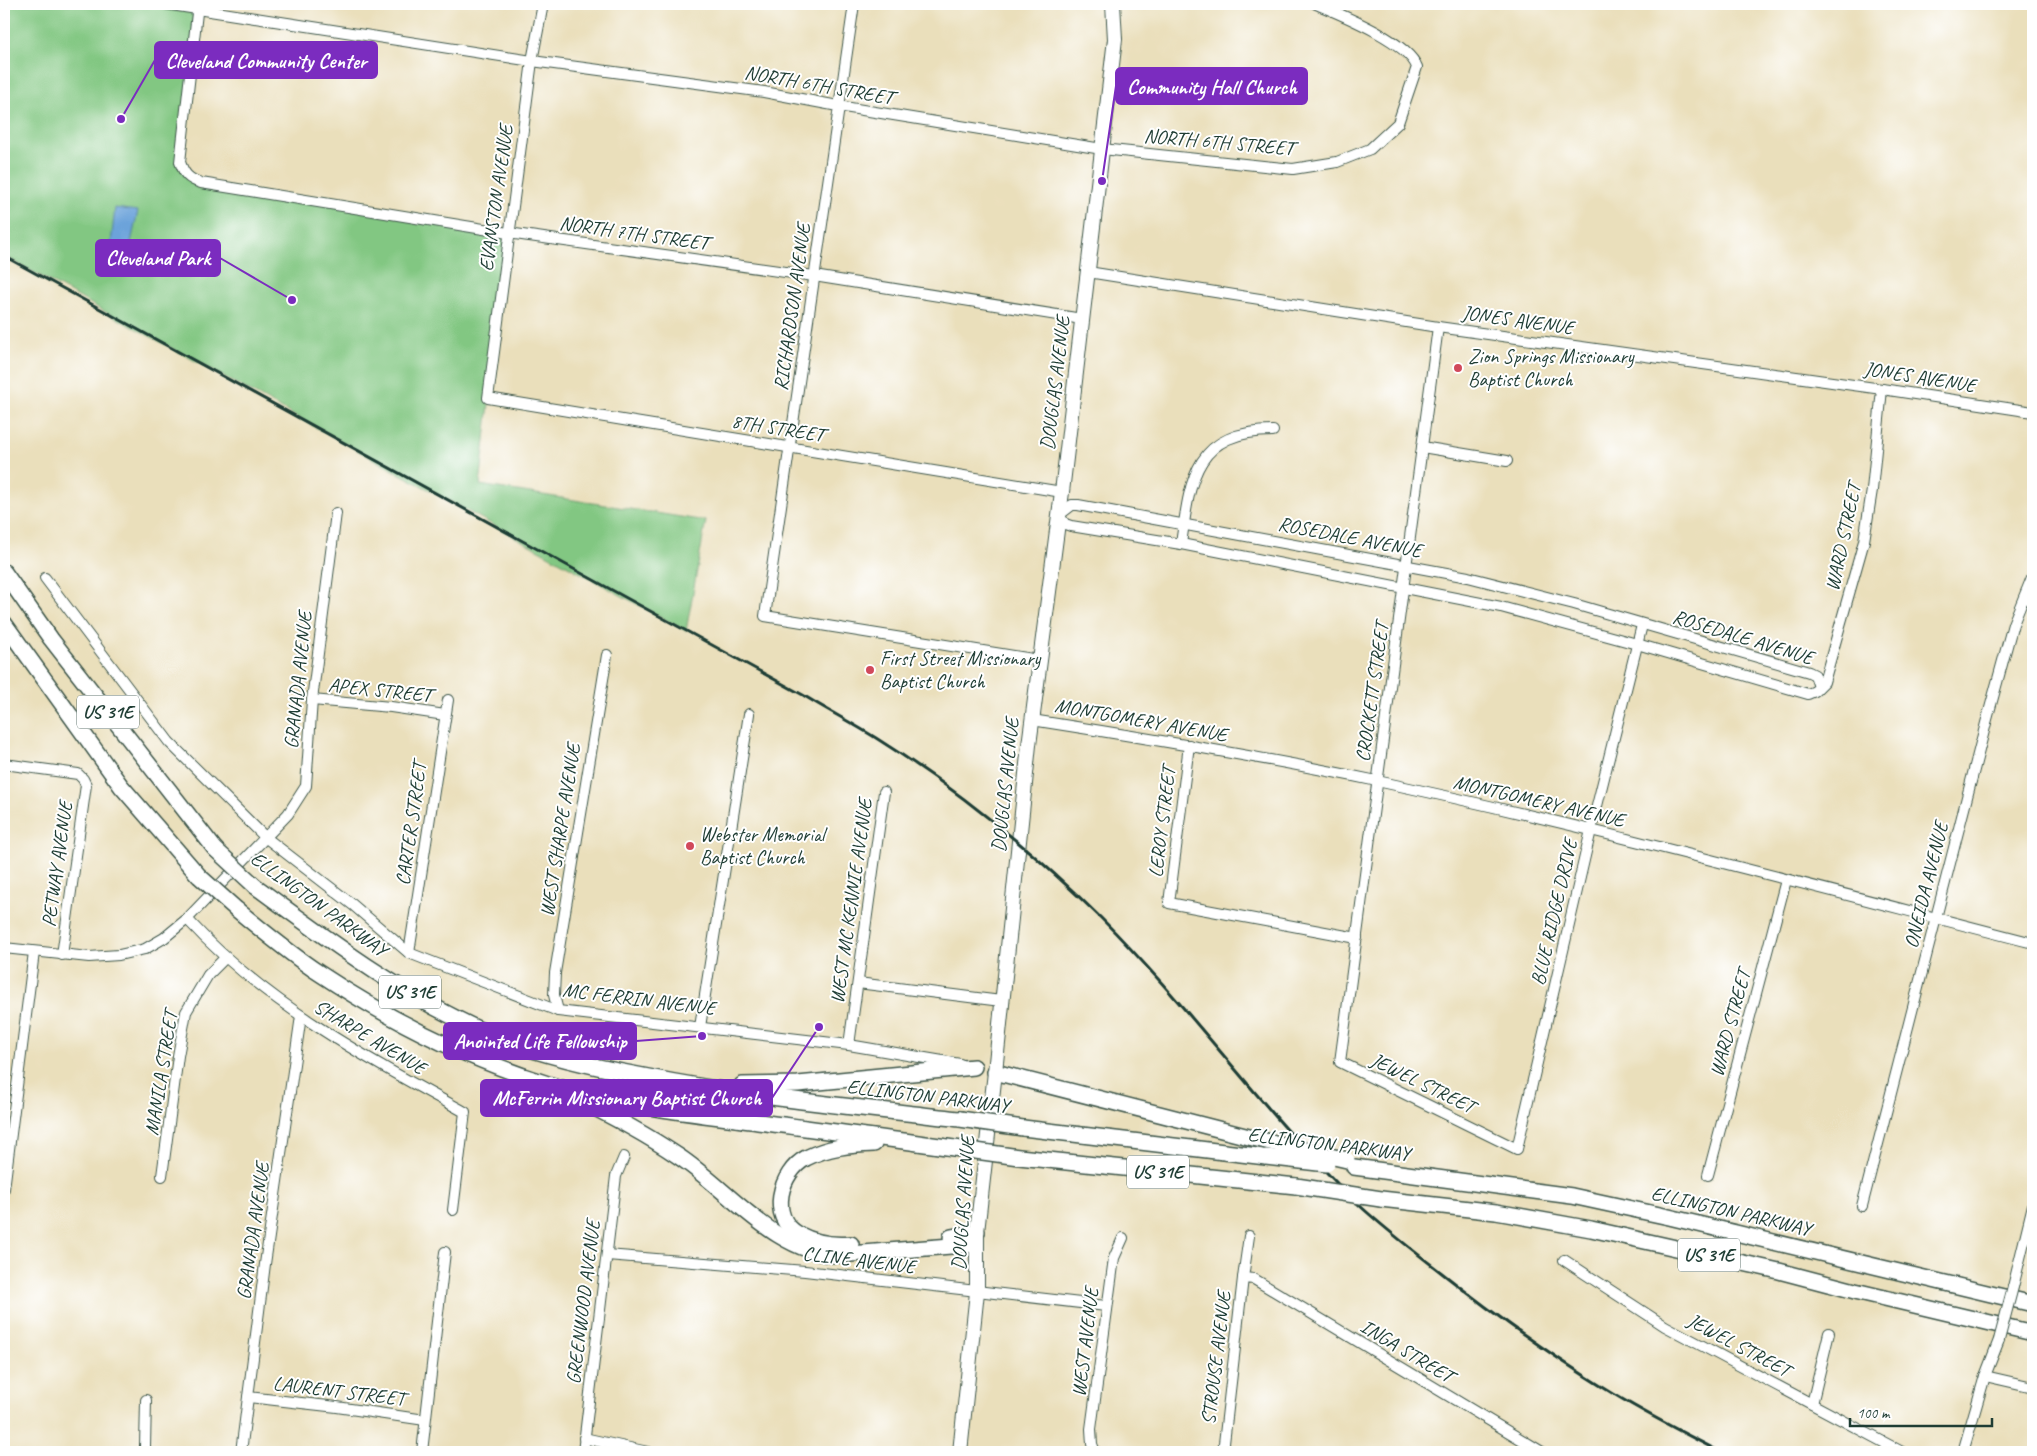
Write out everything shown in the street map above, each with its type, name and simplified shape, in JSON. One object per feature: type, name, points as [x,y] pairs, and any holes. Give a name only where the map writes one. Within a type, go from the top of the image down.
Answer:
[{"type":"highway","name":"ELLINGTON PARKWAY","points":[[4,572],[51,639],[215,849],[255,886],[337,947],[442,1012],[498,1038],[583,1064],[702,1088],[1266,1157],[1350,1164],[1582,1198],[2033,1304]]},
{"type":"highway","name":"US 31E","points":[[4,623],[121,786],[199,876],[236,909],[318,972],[370,1006],[442,1043],[502,1068],[550,1085],[632,1104],[701,1115],[1019,1157],[1296,1186],[1496,1212],[1591,1229],[1779,1270],[1854,1291],[2033,1333]]},
{"type":"highway","points":[[702,1088],[798,1084],[974,1067]]},
{"type":"highway","points":[[995,1072],[1350,1164]]},
{"type":"highway","points":[[550,1085],[615,1118],[680,1156],[772,1231],[804,1248],[826,1255],[838,1255],[976,1238]]},
{"type":"highway","points":[[926,1144],[846,1145],[821,1151],[804,1159],[791,1170],[783,1182],[780,1195],[782,1211],[786,1222],[797,1234],[815,1242],[836,1245],[948,1237],[976,1238]]},
{"type":"main road","name":"DOUGLAS AVENUE","points":[[960,1452],[977,1292],[976,1238],[1001,1001],[1039,660],[1062,492],[1115,39],[1113,4]]},
{"type":"main road","name":"MC FERRIN AVENUE","points":[[974,1067],[995,1072]]},
{"type":"street","name":"NORTH 6TH STREET","points":[[165,4],[198,6],[532,62],[764,92],[1102,149],[1293,169],[1337,162],[1370,149],[1398,123],[1417,67],[1413,58],[1369,27],[1316,4]]},
{"type":"street","name":"EVANSTON AVENUE","points":[[488,398],[508,233],[532,62],[543,4]]},
{"type":"street","name":"RICHARDSON AVENUE","points":[[854,4],[765,616],[1039,660]]},
{"type":"street","name":"NORTH 7TH STREET","points":[[198,6],[180,162],[184,173],[191,180],[508,233],[814,276],[1082,318]]},
{"type":"street","name":"JONES AVENUE","points":[[1088,272],[1438,327],[2033,412]]},
{"type":"street","name":"CROCKETT STREET","points":[[1340,1062],[1377,781],[1408,566],[1438,327]]},
{"type":"street","name":"WARD STREET","points":[[1819,687],[1824,682],[1827,673],[1864,540],[1872,490],[1882,389]]},
{"type":"street","name":"8TH STREET","points":[[488,398],[1062,492]]},
{"type":"street","points":[[1181,544],[1195,472],[1207,454],[1220,443],[1241,433],[1273,431]]},
{"type":"street","points":[[1422,447],[1507,461]]},
{"type":"street","name":"ROSEDALE AVENUE","points":[[1072,505],[1078,505],[1468,576],[1809,672],[1815,675],[1819,687],[1815,691],[1804,694],[1638,644],[1501,607],[1181,544],[1071,526],[1065,524],[1059,515],[1072,505]]},
{"type":"street","name":"GRANADA AVENUE","points":[[34,952],[89,957],[119,955],[145,949],[164,938],[187,919],[288,814],[306,786],[312,700],[336,513]]},
{"type":"street","name":"ONEIDA AVENUE","points":[[1862,1206],[2013,624],[2033,575]]},
{"type":"street","name":"MC FERRIN AVENUE","points":[[45,578],[169,742],[266,837],[353,905],[409,953],[558,1011],[849,1045],[974,1067]]},
{"type":"street","name":"BLUE RIDGE DRIVE","points":[[1517,1149],[1591,830],[1642,625]]},
{"type":"street","name":"WEST SHARPE AVENUE","points":[[558,1011],[554,995],[555,973],[606,655]]},
{"type":"street","name":"APEX STREET","points":[[312,700],[445,715]]},
{"type":"street","name":"CARTER STREET","points":[[409,953],[448,700]]},
{"type":"street","points":[[700,1027],[749,714]]},
{"type":"street","name":"MONTGOMERY AVENUE","points":[[1032,720],[1189,745],[1377,781],[1591,830],[2033,943]]},
{"type":"street","name":"LEROY STREET","points":[[1189,745],[1170,903],[1357,938]]},
{"type":"street","name":"PETWAY AVENUE","points":[[4,764],[78,774],[84,779],[86,785],[62,955]]},
{"type":"street","name":"WEST MC KENNIE AVENUE","points":[[849,1045],[884,792]]},
{"type":"street","name":"WARD STREET","points":[[1708,1176],[1786,880]]},
{"type":"street","name":"SHARPE AVENUE","points":[[187,919],[225,958],[300,1016],[382,1067],[465,1112],[453,1210]]},
{"type":"street","points":[[4,948],[34,952]]},
{"type":"street","name":"PETWAY AVENUE","points":[[4,1189],[34,952]]},
{"type":"street","name":"MANILA STREET","points":[[162,1176],[178,1056],[186,1012],[208,975],[225,958]]},
{"type":"street","points":[[858,983],[1001,1001]]},
{"type":"street","name":"GRANADA AVENUE","points":[[241,1452],[300,1016]]},
{"type":"street","name":"JEWEL STREET","points":[[1340,1062],[1517,1149]]},
{"type":"street","name":"GREENWOOD AVENUE","points":[[582,1452],[616,1176],[624,1158]]},
{"type":"street","points":[[1963,1452],[1985,1376],[1999,1340],[2033,1205]]},
{"type":"street","points":[[1243,1278],[1249,1236]]},
{"type":"street","name":"WEST AVENUE","points":[[1095,1452],[1092,1444],[1091,1430],[1106,1306],[1114,1258],[1123,1238]]},
{"type":"street","points":[[422,1452],[445,1252]]},
{"type":"street","name":"CLINE AVENUE","points":[[607,1255],[797,1270],[1106,1306]]},
{"type":"street","name":"JEWEL STREET","points":[[1564,1260],[1665,1326],[1902,1452]]},
{"type":"street","name":"STROUSE AVENUE","points":[[1223,1452],[1243,1278],[1254,1279]]},
{"type":"street","name":"INGA STREET","points":[[1254,1279],[1542,1452]]},
{"type":"street","points":[[1812,1404],[1829,1333]]},
{"type":"street","points":[[1985,1376],[2033,1387]]},
{"type":"street","name":"LAURENT STREET","points":[[248,1397],[337,1407],[425,1420]]},
{"type":"street","points":[[146,1400],[146,1452]]},
{"type":"street","points":[[584,1438],[648,1452]]},
{"type":"green space","points":[[4,4],[165,4],[197,9],[180,162],[201,183],[508,233],[480,485],[706,521],[686,631],[4,256]]},
{"type":"water","points":[[115,208],[138,211],[130,247],[111,243]]},
{"type":"railway","points":[[4,256],[803,695],[876,738],[936,778],[1021,845],[1101,918],[1167,989],[1292,1135],[1325,1171],[1378,1222],[1478,1301],[1561,1360],[1662,1422],[1720,1452]]},
{"type":"place","name":"Cleveland Community Center","points":[[121,119]]},
{"type":"place","name":"Community Hall Church","points":[[1102,181]]},
{"type":"place","name":"Cleveland Park","points":[[292,300]]},
{"type":"place","name":"Zion Springs Missionary Baptist Church","points":[[1458,368]]},
{"type":"place","name":"First Street Missionary Baptist Church","points":[[870,670]]},
{"type":"place","name":"Webster Memorial Baptist Church","points":[[690,846]]},
{"type":"place","name":"McFerrin Missionary Baptist Church","points":[[819,1027]]},
{"type":"place","name":"Anointed Life Fellowship","points":[[702,1036]]}]
